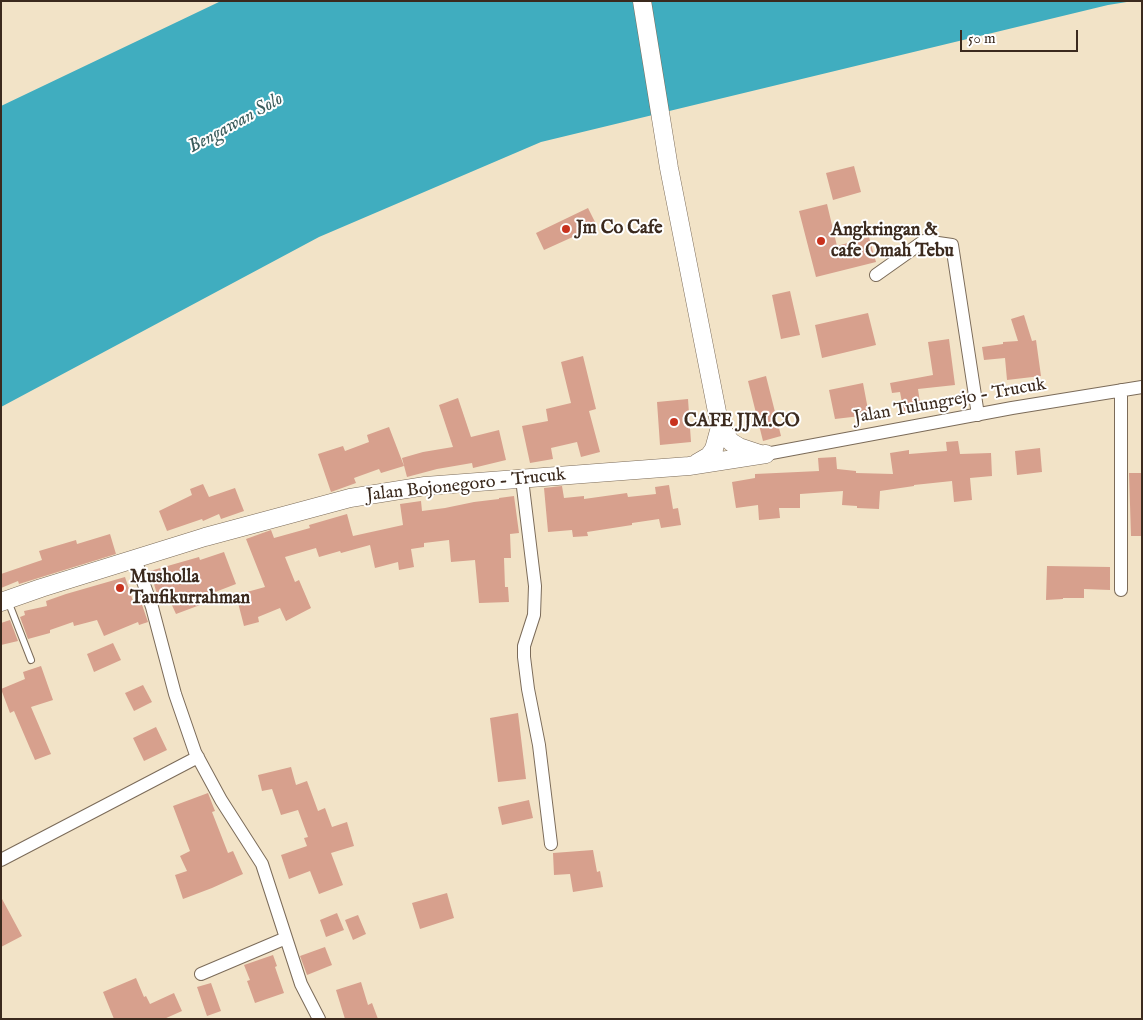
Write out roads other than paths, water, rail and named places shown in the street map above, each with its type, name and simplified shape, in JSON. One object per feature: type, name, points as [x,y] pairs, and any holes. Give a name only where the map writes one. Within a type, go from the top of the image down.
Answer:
[{"type":"street","points":[[642,1],[669,168],[720,427],[717,443],[710,456],[701,462],[689,466]]},
{"type":"street","points":[[876,275],[924,241],[952,245],[978,415]]},
{"type":"street","name":"Jalan Tulungrejo - Trucuk","points":[[766,454],[1142,386]]},
{"type":"street","points":[[1121,390],[1122,590]]},
{"type":"street","points":[[720,427],[731,442],[739,447],[747,451],[766,454]]},
{"type":"street","name":"Jalan Bojonegoro - Trucuk","points":[[5,601],[205,537],[350,498],[425,486],[689,466],[766,454]]},
{"type":"street","points":[[522,479],[535,586],[534,615],[524,646],[524,657],[539,745],[551,844]]},
{"type":"street","points":[[135,559],[152,607],[175,694],[198,757],[221,800],[262,864],[301,984],[319,1019]]},
{"type":"street","points":[[1,860],[198,757]]},
{"type":"street","points":[[201,974],[286,938]]},
{"type":"lane","points":[[5,601],[31,660]]},
{"type":"water","name":"Bengawan Solo","points":[[221,1],[1133,1],[1108,5],[541,142],[319,237],[1,407],[1,106]]},
{"type":"place","name":"Jm Co Cafe","points":[[566,229]]},
{"type":"place","name":"Angkringan & cafe Omah Tebu","points":[[821,241]]},
{"type":"place","name":"CAFE JJM.CO","points":[[674,422]]},
{"type":"place","name":"Musholla Taufikurrahman","points":[[120,588]]}]
